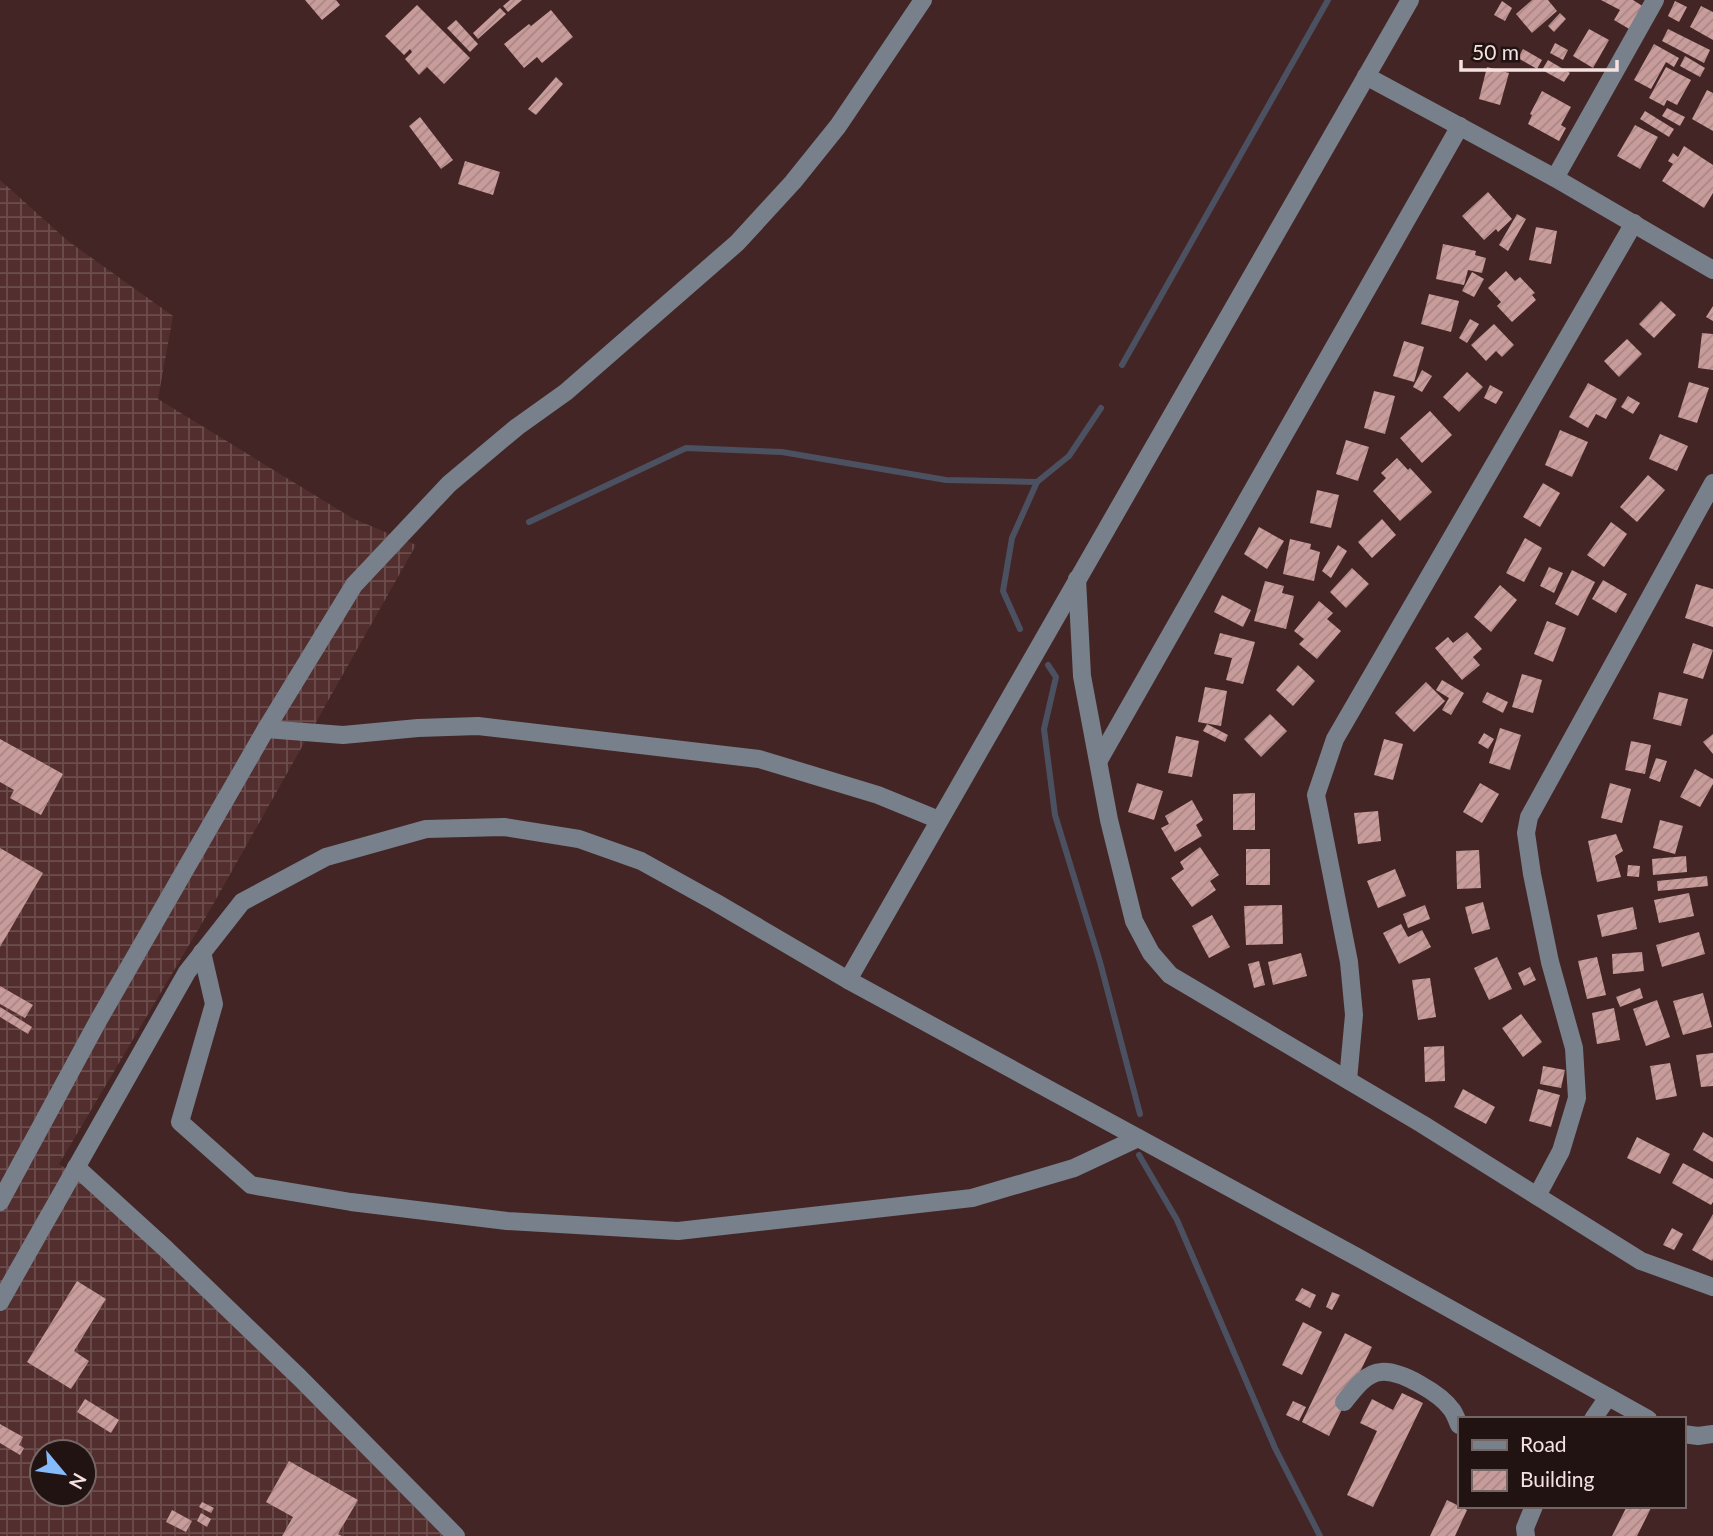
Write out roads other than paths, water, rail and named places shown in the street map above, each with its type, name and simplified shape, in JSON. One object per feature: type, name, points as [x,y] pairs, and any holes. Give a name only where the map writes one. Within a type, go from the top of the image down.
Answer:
[{"type":"street","points":[[0,1202],[98,1021],[267,729],[354,585],[449,484],[517,427],[566,392],[737,243],[793,182],[838,126],[923,0]]},
{"type":"street","points":[[848,980],[1410,0]]},
{"type":"street","points":[[1555,177],[1655,0]]},
{"type":"street","points":[[1366,76],[1555,177],[1713,270]]},
{"type":"street","points":[[1099,760],[1461,126]]},
{"type":"street","points":[[1348,1080],[1354,1015],[1349,962],[1316,795],[1335,739],[1634,223]]},
{"type":"street","points":[[1537,1196],[1561,1151],[1577,1098],[1574,1048],[1550,962],[1532,874],[1526,833],[1529,817],[1713,483]]},
{"type":"street","points":[[1077,579],[1082,676],[1104,798],[1134,921],[1150,953],[1170,975],[1422,1124],[1641,1261],[1713,1287]]},
{"type":"street","points":[[267,729],[343,735],[478,726],[759,760],[878,795],[939,820]]},
{"type":"street","points":[[0,1302],[187,972],[242,902],[327,857],[426,829],[504,827],[579,839],[641,862],[848,980],[1645,1417]]},
{"type":"street","points":[[202,952],[215,1004],[180,1122],[251,1185],[351,1202],[507,1221],[678,1231],[972,1198],[1074,1167],[1138,1138]]},
{"type":"street","points":[[76,1167],[300,1378],[456,1536]]},
{"type":"street","points":[[1344,1402],[1362,1381],[1380,1371],[1402,1376],[1431,1391],[1452,1409],[1458,1423]]},
{"type":"street","points":[[1594,1417],[1608,1396]]},
{"type":"street","points":[[1526,1536],[1525,1528],[1533,1508]]},
{"type":"waterway","points":[[1122,365],[1328,0]]},
{"type":"waterway","points":[[529,522],[686,448],[782,452],[946,480],[1037,482],[1069,456],[1101,408]]},
{"type":"waterway","points":[[1020,629],[1003,591],[1012,538],[1037,482]]},
{"type":"waterway","points":[[1048,665],[1056,677],[1044,729],[1055,815],[1100,962],[1140,1114]]},
{"type":"waterway","points":[[1139,1155],[1177,1220],[1275,1448],[1320,1536]]}]
